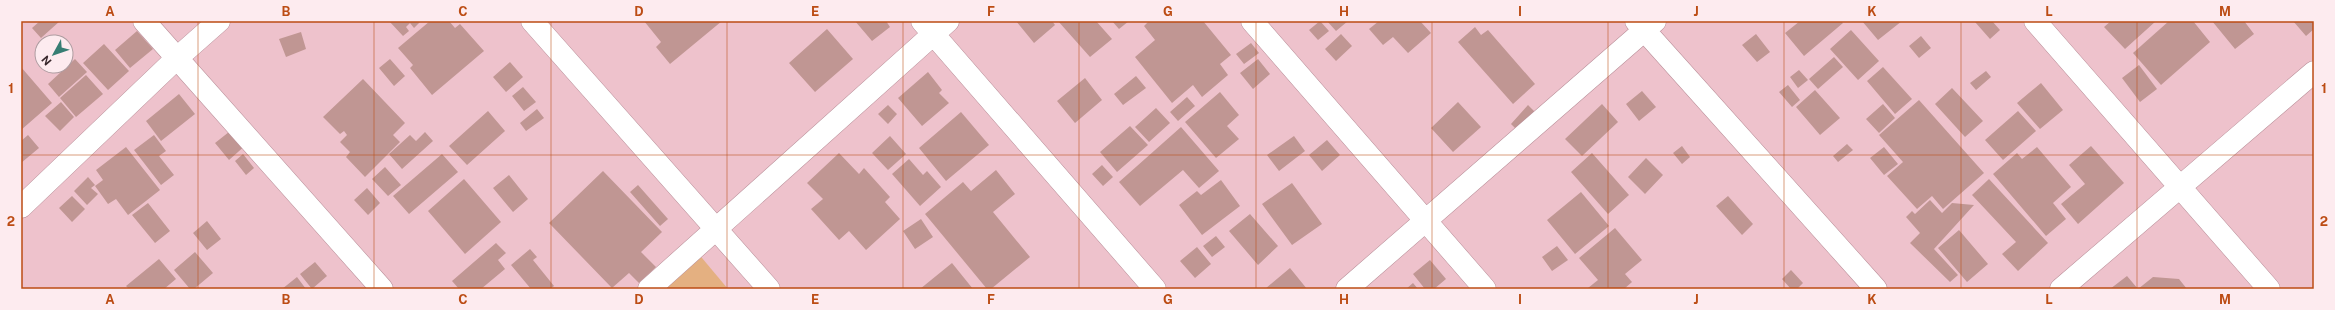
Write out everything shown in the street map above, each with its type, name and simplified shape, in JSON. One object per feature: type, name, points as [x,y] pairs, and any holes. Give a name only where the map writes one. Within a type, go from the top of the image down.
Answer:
[{"type":"street","points":[[144,21],[176,59],[382,289]]},
{"type":"street","points":[[21,207],[176,59],[219,21]]},
{"type":"street","points":[[532,21],[769,289]]},
{"type":"street","points":[[1252,21],[1485,289]]},
{"type":"street","points":[[2035,21],[2179,188],[2269,289]]},
{"type":"street","points":[[1347,289],[1645,24],[1876,289]]},
{"type":"street","points":[[649,289],[716,230],[934,25],[1155,289]]},
{"type":"street","points":[[2061,289],[2314,72]]},
{"type":"shaded area","points":[[697,252],[728,289],[655,289]]},
{"type":"building","points":[[40,21],[60,21],[45,34],[37,34],[32,28]]},
{"type":"building","points":[[389,21],[421,21],[414,28],[410,23],[406,27],[409,31],[403,36]]},
{"type":"building","points":[[430,21],[449,21],[455,28],[460,24],[484,51],[432,95],[410,68],[413,65],[398,48]]},
{"type":"building","points":[[644,21],[722,21],[670,64],[656,47],[661,42]]},
{"type":"building","points":[[855,21],[886,21],[890,27],[872,41]]},
{"type":"building","points":[[1016,21],[1052,21],[1055,25],[1034,43]]},
{"type":"building","points":[[1058,21],[1096,21],[1112,39],[1090,57]]},
{"type":"building","points":[[1112,21],[1129,21],[1119,29]]},
{"type":"building","points":[[1149,21],[1203,21],[1231,55],[1220,64],[1228,75],[1202,97],[1193,85],[1172,103],[1135,57],[1155,40],[1144,26]]},
{"type":"building","points":[[1320,21],[1329,31],[1318,40],[1309,30]]},
{"type":"building","points":[[1327,21],[1348,21],[1336,31]]},
{"type":"building","points":[[1379,21],[1420,21],[1431,33],[1408,53],[1393,37],[1383,45],[1369,29]]},
{"type":"building","points":[[1800,21],[1841,21],[1843,23],[1804,56],[1785,33]]},
{"type":"building","points":[[1862,21],[1902,21],[1878,40]]},
{"type":"building","points":[[1992,21],[2000,30],[1990,39],[1975,22]]},
{"type":"building","points":[[2111,21],[2156,21],[2125,49],[2104,27]]},
{"type":"building","points":[[2169,21],[2193,21],[2210,42],[2161,85],[2133,53]]},
{"type":"building","points":[[2212,21],[2244,21],[2254,34],[2235,49]]},
{"type":"building","points":[[2293,21],[2314,21],[2314,29],[2306,36]]},
{"type":"building","points":[[1475,27],[1481,35],[1488,30],[1535,84],[1513,104],[1458,42]]},
{"type":"building","points":[[827,29],[853,59],[815,92],[789,63]]},
{"type":"building","points":[[1851,30],[1879,61],[1858,80],[1830,49]]},
{"type":"building","points":[[137,31],[153,49],[130,68],[115,50]]},
{"type":"building","points":[[301,32],[306,49],[286,57],[279,39]]},
{"type":"building","points":[[1341,34],[1352,46],[1336,61],[1325,49]]},
{"type":"building","points":[[1756,34],[1770,52],[1757,62],[1742,45]]},
{"type":"building","points":[[1921,36],[1931,48],[1919,58],[1909,46]]},
{"type":"building","points":[[1251,43],[1259,53],[1244,64],[1236,54]]},
{"type":"building","points":[[104,44],[129,71],[108,90],[83,63]]},
{"type":"building","points":[[1834,57],[1843,67],[1818,89],[1809,79]]},
{"type":"building","points":[[75,59],[87,72],[59,97],[48,84],[59,74],[74,74]]},
{"type":"building","points":[[390,59],[405,76],[394,86],[379,68]]},
{"type":"building","points":[[1258,59],[1270,74],[1253,89],[1240,73]]},
{"type":"building","points":[[510,62],[523,77],[506,92],[493,77]]},
{"type":"building","points":[[2139,65],[2157,89],[2140,102],[2122,78]]},
{"type":"building","points":[[21,67],[52,103],[21,130]]},
{"type":"building","points":[[1883,67],[1912,99],[1895,114],[1867,81]]},
{"type":"building","points":[[1799,70],[1808,80],[1798,88],[1790,77]]},
{"type":"building","points":[[1986,71],[1991,77],[1976,90],[1970,83]]},
{"type":"building","points":[[928,72],[942,90],[939,93],[949,103],[922,126],[898,98]]},
{"type":"building","points":[[86,75],[103,94],[76,117],[60,98]]},
{"type":"building","points":[[1136,76],[1146,88],[1123,105],[1114,94]]},
{"type":"building","points":[[1085,78],[1102,100],[1075,123],[1057,101]]},
{"type":"building","points":[[363,79],[405,123],[393,135],[400,142],[365,177],[346,157],[350,152],[340,142],[347,135],[344,131],[340,134],[323,117]]},
{"type":"building","points":[[2041,83],[2063,110],[2040,129],[2017,103]]},
{"type":"building","points":[[1788,85],[1800,100],[1792,107],[1779,92]]},
{"type":"building","points":[[523,87],[536,102],[524,111],[512,96]]},
{"type":"building","points":[[1952,88],[1983,121],[1965,137],[1935,104]]},
{"type":"building","points":[[1815,90],[1840,118],[1820,135],[1796,107]]},
{"type":"building","points":[[1642,91],[1656,107],[1639,121],[1626,104]]},
{"type":"building","points":[[1220,92],[1239,115],[1227,126],[1239,139],[1216,158],[1185,122]]},
{"type":"building","points":[[179,94],[195,114],[161,141],[146,121]]},
{"type":"building","points":[[1187,97],[1195,106],[1178,121],[1170,112]]},
{"type":"building","points":[[1919,100],[1984,173],[1943,209],[1932,196],[1917,209],[1887,176],[1903,162],[1879,135]]},
{"type":"building","points":[[61,102],[74,117],[60,131],[45,116]]},
{"type":"building","points":[[1458,102],[1481,127],[1453,152],[1431,128]]},
{"type":"building","points":[[1602,104],[1618,122],[1582,156],[1565,139]]},
{"type":"building","points":[[1883,104],[1895,118],[1879,133],[1866,119]]},
{"type":"building","points":[[888,105],[897,114],[888,124],[878,114]]},
{"type":"building","points":[[1528,105],[1537,114],[1519,132],[1511,124]]},
{"type":"building","points":[[1156,108],[1170,123],[1149,142],[1135,127]]},
{"type":"building","points":[[537,109],[544,118],[526,131],[520,123]]},
{"type":"building","points":[[488,111],[505,131],[467,165],[449,146]]},
{"type":"building","points":[[2018,111],[2036,131],[2003,160],[1985,140]]},
{"type":"building","points":[[961,112],[989,145],[946,181],[919,148]]},
{"type":"building","points":[[1130,126],[1148,145],[1117,172],[1100,152]]},
{"type":"building","points":[[1181,127],[1219,171],[1199,188],[1183,170],[1140,206],[1119,182]]},
{"type":"building","points":[[234,128],[247,144],[229,160],[215,143]]},
{"type":"building","points":[[425,132],[433,141],[402,169],[389,154],[410,135],[416,141]]},
{"type":"building","points":[[28,135],[39,148],[21,163],[21,141]]},
{"type":"building","points":[[154,135],[166,151],[159,156],[174,175],[161,185],[134,150]]},
{"type":"building","points":[[890,136],[906,154],[888,170],[872,153]]},
{"type":"building","points":[[1294,136],[1305,151],[1279,171],[1267,155]]},
{"type":"building","points":[[1327,140],[1340,155],[1322,171],[1309,155]]},
{"type":"building","points":[[1847,144],[1853,150],[1838,162],[1833,156]]},
{"type":"building","points":[[1682,146],[1690,157],[1682,164],[1673,153]]},
{"type":"building","points":[[2091,146],[2124,183],[2078,224],[2061,204],[2085,184],[2069,165]]},
{"type":"building","points":[[126,147],[160,190],[128,215],[116,199],[108,204],[95,186],[103,180],[96,170]]},
{"type":"building","points":[[1884,147],[1898,164],[1884,175],[1870,158]]},
{"type":"building","points":[[2037,147],[2071,187],[2053,203],[2066,219],[2046,236],[1993,174],[2017,153],[2022,159]]},
{"type":"building","points":[[839,153],[859,174],[864,168],[890,197],[885,202],[900,219],[866,250],[849,231],[839,240],[811,209],[823,199],[807,183]]},
{"type":"building","points":[[1592,153],[1629,195],[1608,214],[1571,172]]},
{"type":"building","points":[[243,154],[254,168],[246,175],[235,161]]},
{"type":"building","points":[[442,154],[458,172],[409,214],[393,196]]},
{"type":"building","points":[[1646,158],[1663,175],[1645,194],[1628,177]]},
{"type":"building","points":[[909,159],[923,175],[927,171],[941,187],[920,206],[892,174]]},
{"type":"building","points":[[1102,165],[1113,177],[1103,186],[1092,174]]},
{"type":"building","points":[[385,167],[401,185],[388,196],[372,179]]},
{"type":"building","points":[[996,170],[1015,194],[993,212],[1030,257],[991,289],[987,289],[925,214],[963,182],[971,191]]},
{"type":"building","points":[[603,171],[662,232],[641,252],[656,267],[639,283],[629,273],[612,288],[549,223]]},
{"type":"building","points":[[509,175],[528,199],[513,212],[493,188]]},
{"type":"building","points":[[88,177],[95,185],[91,188],[98,194],[87,205],[74,191]]},
{"type":"building","points":[[464,179],[501,222],[465,254],[428,211]]},
{"type":"building","points":[[1989,179],[2048,243],[2018,271],[2002,254],[2016,242],[1972,195]]},
{"type":"building","points":[[1221,180],[1240,206],[1202,235],[1179,205],[1197,191],[1201,195]]},
{"type":"building","points":[[1292,183],[1322,224],[1292,245],[1262,204]]},
{"type":"building","points":[[638,185],[668,219],[660,226],[630,192]]},
{"type":"building","points":[[367,188],[380,203],[368,215],[354,200]]},
{"type":"building","points":[[1581,192],[1609,226],[1575,254],[1547,220]]},
{"type":"building","points":[[72,196],[85,209],[72,222],[59,208]]},
{"type":"building","points":[[1728,196],[1753,224],[1742,235],[1716,206]]},
{"type":"building","points":[[1930,200],[1942,213],[1952,203],[1974,205],[1934,249],[1958,275],[1950,282],[1910,243],[1920,233],[1906,217],[1912,211],[1915,214]]},
{"type":"building","points":[[148,203],[170,231],[155,243],[132,215]]},
{"type":"building","points":[[1250,214],[1278,246],[1258,265],[1229,231]]},
{"type":"building","points":[[921,219],[933,237],[915,249],[903,231]]},
{"type":"building","points":[[207,221],[221,239],[207,250],[193,233]]},
{"type":"building","points":[[1615,228],[1642,260],[1625,274],[1632,282],[1624,289],[1589,289],[1588,288],[1598,280],[1579,258]]},
{"type":"building","points":[[1959,230],[1988,264],[1967,282],[1938,248]]},
{"type":"building","points":[[1216,236],[1225,247],[1212,257],[1203,246]]},
{"type":"building","points":[[496,243],[506,253],[498,260],[505,269],[481,289],[459,289],[452,281]]},
{"type":"building","points":[[1557,246],[1568,260],[1552,271],[1542,257]]},
{"type":"building","points":[[1197,247],[1211,264],[1195,278],[1180,261]]},
{"type":"building","points":[[530,249],[537,257],[533,260],[554,286],[550,289],[531,289],[511,265]]},
{"type":"building","points":[[195,252],[213,273],[194,289],[190,289],[174,270]]},
{"type":"building","points":[[159,259],[176,279],[164,289],[129,289],[126,286]]},
{"type":"building","points":[[1430,260],[1446,279],[1434,289],[1425,289],[1413,274]]},
{"type":"building","points":[[315,262],[327,276],[312,289],[300,274]]},
{"type":"building","points":[[952,263],[973,289],[920,289]]},
{"type":"building","points":[[1290,268],[1307,289],[1265,289]]},
{"type":"building","points":[[1791,270],[1803,283],[1797,289],[1791,289],[1782,279]]},
{"type":"building","points":[[2127,276],[2138,289],[2110,289]]},
{"type":"building","points":[[297,277],[306,289],[282,289]]},
{"type":"building","points":[[2153,277],[2179,279],[2187,289],[2138,289]]},
{"type":"building","points":[[1413,283],[1418,289],[1406,289]]}]
